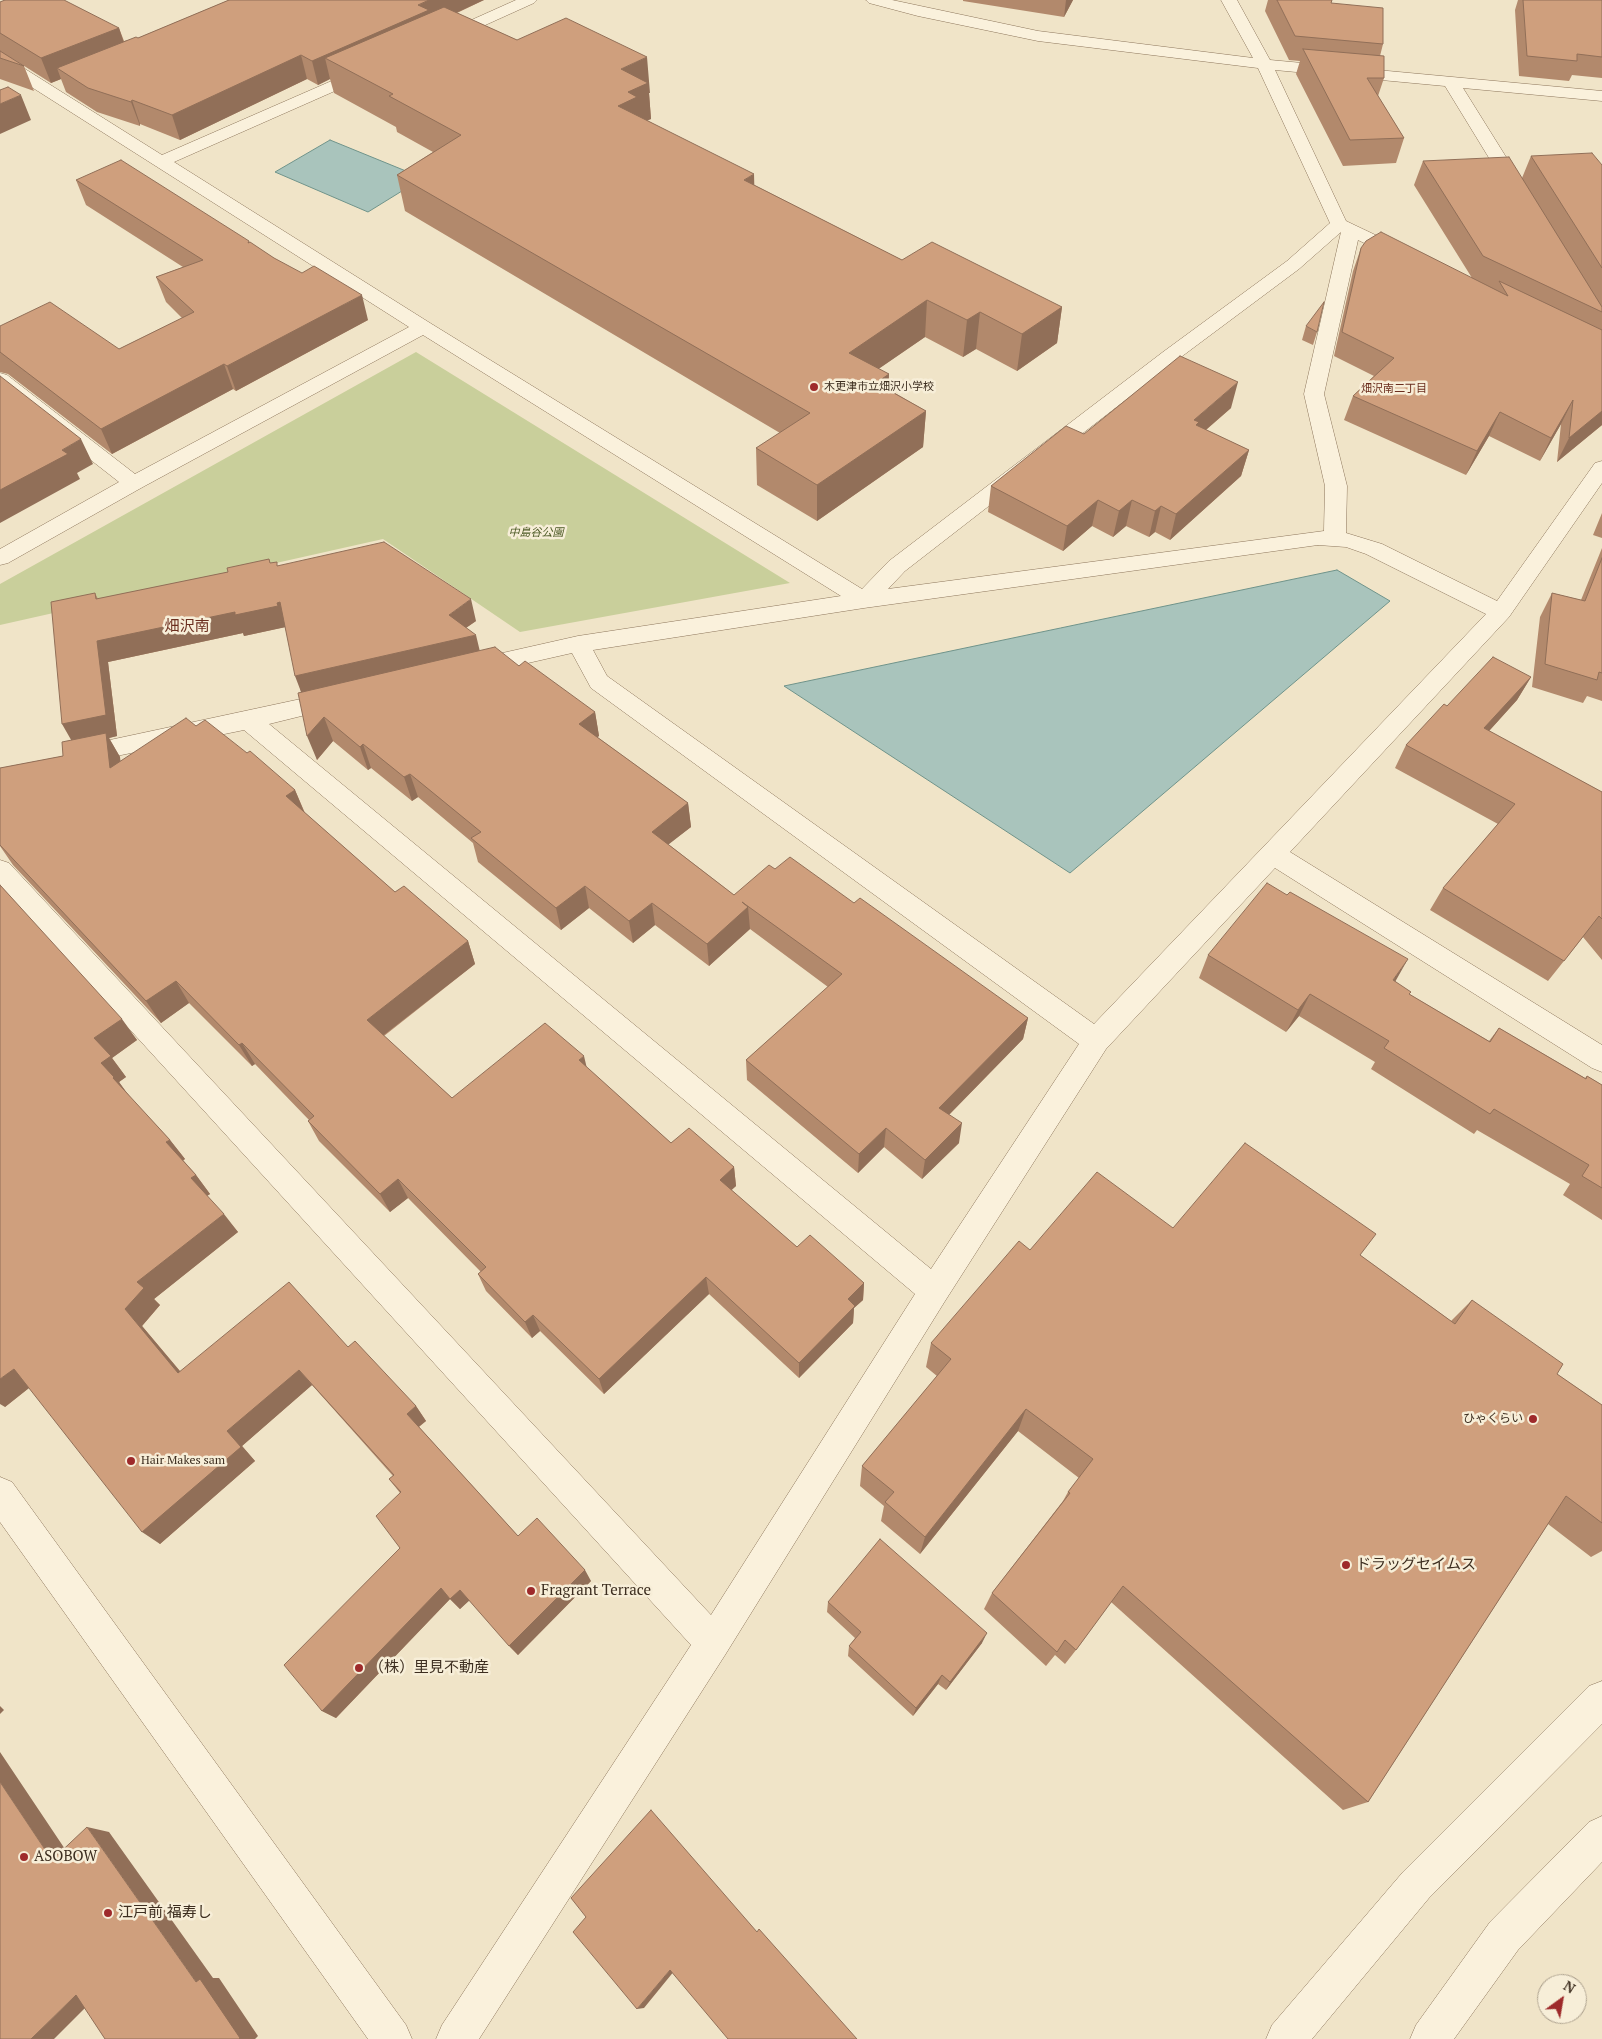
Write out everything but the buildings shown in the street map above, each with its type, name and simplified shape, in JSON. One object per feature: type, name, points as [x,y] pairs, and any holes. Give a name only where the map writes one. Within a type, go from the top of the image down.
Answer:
[{"type":"street","points":[[430,44],[529,0]]},
{"type":"street","points":[[874,0],[918,12],[1038,36],[1264,64],[1602,96]]},
{"type":"street","points":[[1229,0],[1264,64],[1345,227],[1314,394],[1336,486],[1335,539]]},
{"type":"street","points":[[0,60],[423,327],[864,600]]},
{"type":"street","points":[[161,162],[377,67]]},
{"type":"street","points":[[1451,82],[1526,206]]},
{"type":"street","points":[[1345,227],[1423,264]]},
{"type":"street","points":[[864,600],[897,566],[1170,356],[1345,227]]},
{"type":"street","points":[[0,558],[134,483],[423,327]]},
{"type":"street","points":[[0,379],[134,483]]},
{"type":"street","points":[[456,2039],[713,1643],[934,1291],[1096,1041],[1501,612],[1598,480]]},
{"type":"street","points":[[452,673],[578,644],[864,600],[1302,540],[1348,540],[1374,549],[1501,612]]},
{"type":"street","points":[[578,644],[599,682],[1096,1041]]},
{"type":"street","points":[[57,759],[248,720],[354,695]]},
{"type":"street","points":[[248,720],[934,1291]]},
{"type":"street","points":[[1272,854],[1602,1060]]},
{"type":"street","points":[[0,870],[713,1643]]},
{"type":"street","points":[[0,1494],[392,2039]]},
{"type":"street","points":[[1286,2039],[1416,1885],[1602,1699]]},
{"type":"street","points":[[1430,2039],[1504,1936],[1602,1835]]},
{"type":"green space","name":"中島谷公園","points":[[416,352],[790,583],[520,632],[383,539],[0,625],[0,584]]},
{"type":"water","points":[[330,140],[423,178],[368,212],[275,172]]},
{"type":"water","points":[[1337,570],[1390,601],[1070,873],[784,686]]},
{"type":"place","name":"木更津市立畑沢小学校","points":[[814,387]]},
{"type":"place","name":"ひゃくらい","points":[[1533,1419]]},
{"type":"place","name":"Hair Makes sam","points":[[131,1461]]},
{"type":"place","name":"ドラッグセイムス","points":[[1346,1565]]},
{"type":"place","name":"Fragrant Terrace","points":[[531,1591]]},
{"type":"place","name":"（株）里見不動産","points":[[359,1668]]},
{"type":"place","name":"ASOBOW","points":[[24,1857]]},
{"type":"place","name":"江戸前 福寿し","points":[[108,1913]]},
{"type":"district","name":"畑沢南二丁目","points":[[1394,389]]},
{"type":"district","name":"畑沢南","points":[[187,627]]}]
